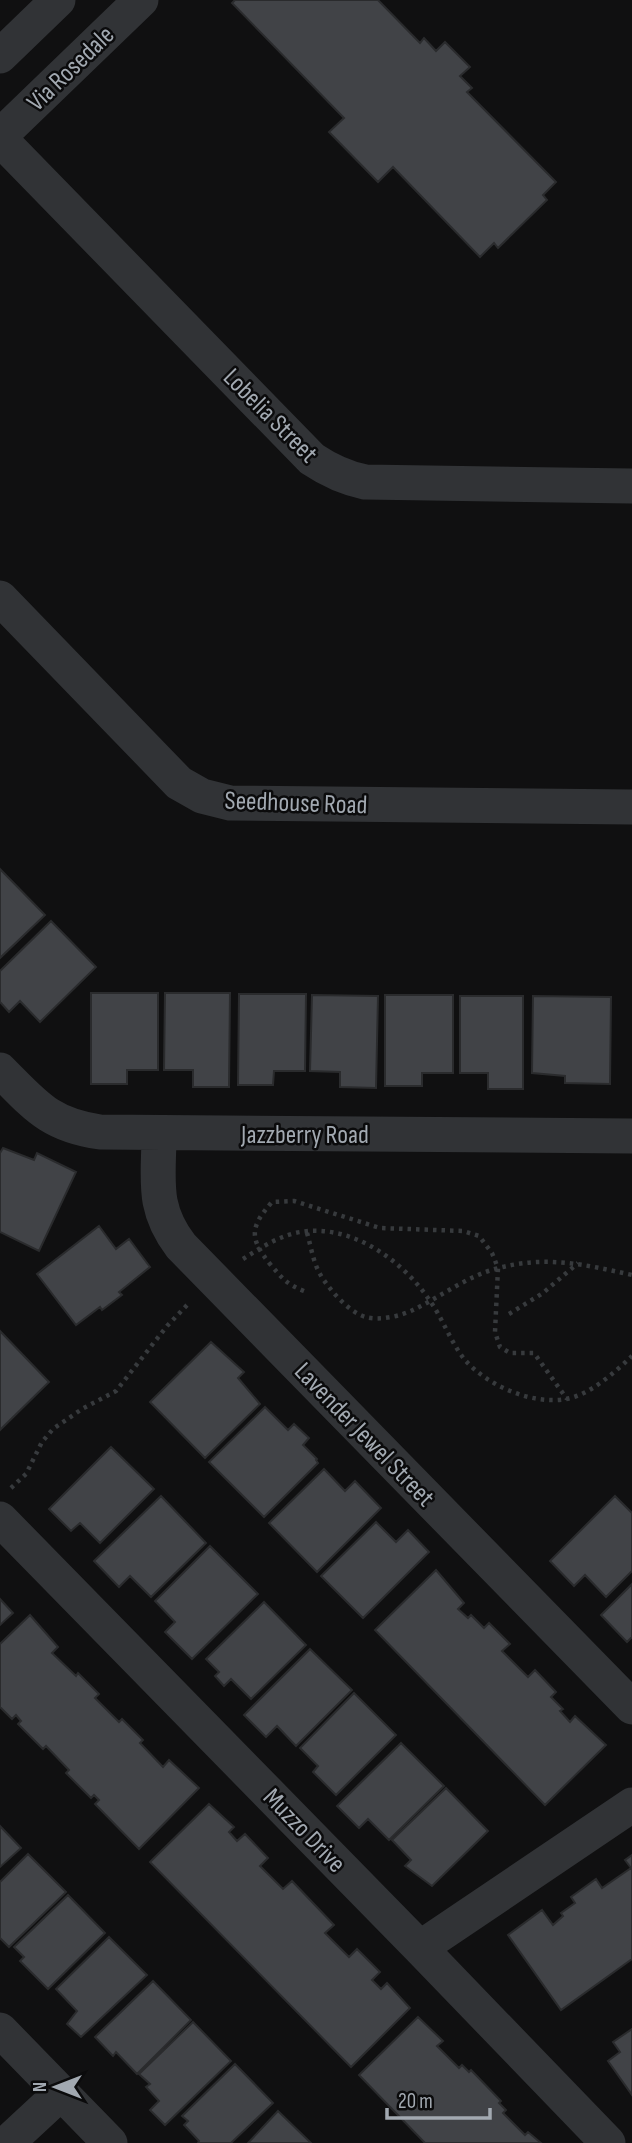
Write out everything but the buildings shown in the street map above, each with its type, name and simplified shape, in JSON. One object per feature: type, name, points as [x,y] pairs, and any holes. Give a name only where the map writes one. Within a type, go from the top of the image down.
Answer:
[{"type":"street","points":[[0,56],[58,0]]},
{"type":"street","name":"Via Rosedale","points":[[0,138],[141,0]]},
{"type":"street","name":"Lobelia Street","points":[[0,138],[312,459],[330,471],[346,479],[365,482],[632,486]]},
{"type":"street","name":"Seedhouse Road","points":[[0,598],[179,783],[202,796],[230,803],[632,807]]},
{"type":"street","name":"Jazzberry Road","points":[[0,1070],[37,1108],[55,1120],[75,1129],[100,1132],[632,1136]]},
{"type":"street","name":"Lavender Jewel Street","points":[[159,1133],[160,1211],[202,1290],[632,1707]]},
{"type":"street","name":"Muzzo Drive","points":[[2,1507],[608,2143]]},
{"type":"street","points":[[420,1948],[632,1805]]},
{"type":"street","points":[[0,2030],[110,2143]]},
{"type":"street","points":[[7,2143],[61,2093]]},
{"type":"path","points":[[304,1291],[288,1285],[253,1239],[258,1217],[272,1202],[294,1201],[380,1228],[463,1231],[479,1236],[492,1253],[498,1268],[495,1332],[500,1347],[510,1353],[534,1353],[567,1399]]},
{"type":"path","points":[[2,1507],[53,1429],[82,1409],[117,1391],[167,1326],[202,1290],[267,1243],[296,1233],[326,1233],[355,1238],[383,1253],[403,1268],[429,1300],[465,1360],[492,1383],[526,1397],[567,1399],[601,1384],[632,1356]]},
{"type":"path","points":[[307,1233],[319,1272],[338,1299],[365,1317],[391,1317],[413,1310],[498,1268],[541,1260],[578,1263],[632,1275]]},
{"type":"path","points":[[509,1314],[543,1293],[578,1263]]}]
